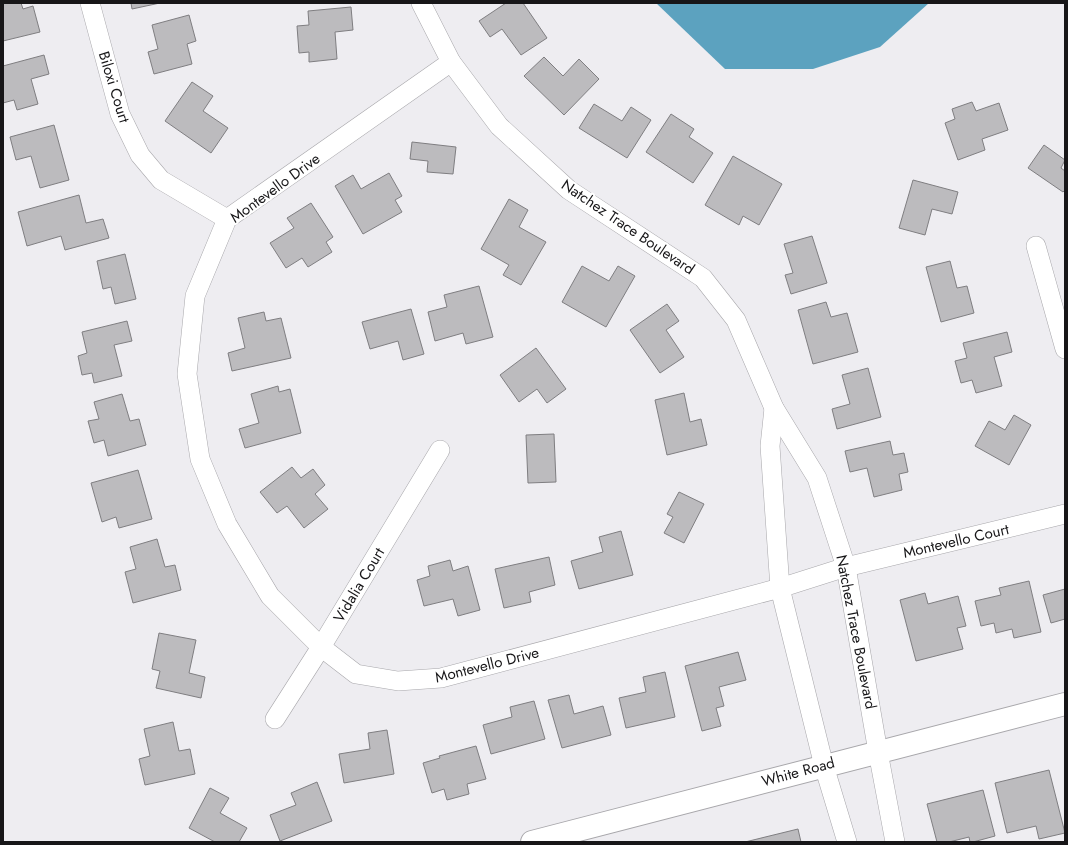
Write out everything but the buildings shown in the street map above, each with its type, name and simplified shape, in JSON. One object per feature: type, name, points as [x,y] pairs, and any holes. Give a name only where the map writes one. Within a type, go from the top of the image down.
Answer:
[{"type":"street","name":"Biloxi Court","points":[[90,3],[120,114],[140,155],[162,180],[227,219]]},
{"type":"street","name":"Natchez Trace Boulevard","points":[[421,3],[451,62],[499,126],[569,190],[703,278],[736,320],[774,408],[817,478],[846,567],[895,842]]},
{"type":"street","name":"Montevello Drive","points":[[451,62],[227,219],[195,296],[187,374],[200,459],[227,524],[270,596],[321,647],[356,674],[398,681],[441,678],[780,588],[846,567]]},
{"type":"street","points":[[1036,246],[1065,349]]},
{"type":"street","name":"Natchez Trace Boulevard","points":[[774,408],[770,446],[780,588],[824,766],[846,842]]},
{"type":"street","name":"Vidalia Court","points":[[276,719],[440,450]]},
{"type":"street","name":"Montevello Court","points":[[846,567],[1065,514]]},
{"type":"street","name":"White Road","points":[[532,842],[1065,704]]},
{"type":"water","points":[[656,3],[929,3],[880,47],[813,69],[725,69]]}]
